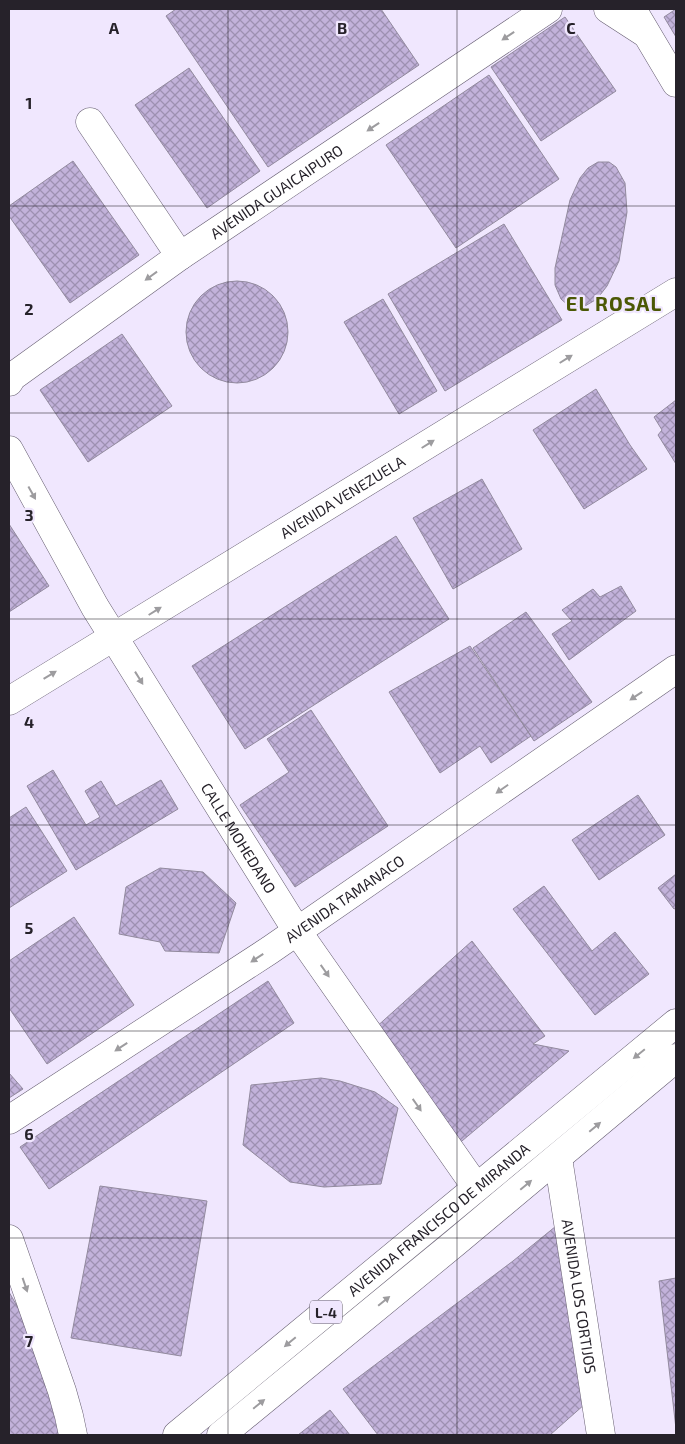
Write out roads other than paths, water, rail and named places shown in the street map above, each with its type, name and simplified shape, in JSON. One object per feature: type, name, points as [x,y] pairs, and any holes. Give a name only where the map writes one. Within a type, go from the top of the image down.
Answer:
[{"type":"street","name":"AVENIDA GUAICAIPURO","points":[[9,382],[12,377],[180,256],[548,9]]},
{"type":"street","points":[[608,9],[646,33]]},
{"type":"street","points":[[632,9],[676,83]]},
{"type":"street","points":[[90,122],[180,256]]},
{"type":"street","name":"AVENIDA VENEZUELA","points":[[9,701],[676,292]]},
{"type":"street","name":"CALLE MOHEDANO","points":[[9,450],[95,607],[298,931],[494,1211]]},
{"type":"street","name":"AVENIDA TAMANACO","points":[[9,1120],[298,931],[676,669]]},
{"type":"street","name":"AVENIDA FRANCISCO DE MIRANDA","points":[[177,1435],[676,1023]]},
{"type":"street","name":"AVENIDA FRANCISCO DE MIRANDA","points":[[221,1435],[558,1158],[676,1058]]},
{"type":"street","name":"AVENIDA LOS CORTIJOS","points":[[558,1158],[601,1435]]},
{"type":"street","points":[[9,1239],[62,1391],[73,1435]]},
{"type":"district","name":"EL ROSAL","points":[[614,303]]}]
